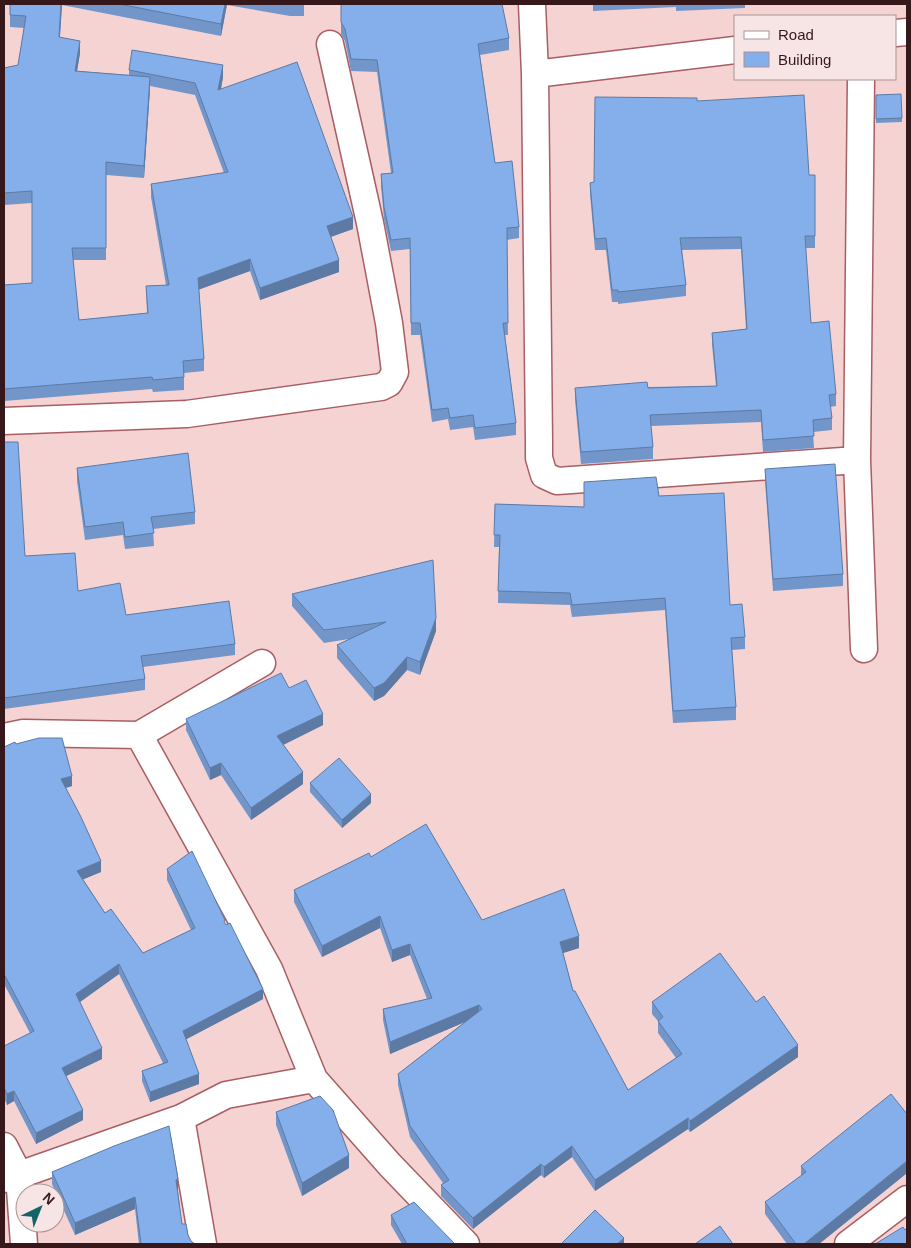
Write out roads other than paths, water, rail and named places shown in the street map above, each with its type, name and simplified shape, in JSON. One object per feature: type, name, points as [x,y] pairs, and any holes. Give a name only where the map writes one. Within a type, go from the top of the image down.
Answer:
[{"type":"street","points":[[532,4],[535,74],[538,443],[539,458],[544,475],[557,481],[858,460]]},
{"type":"street","points":[[4,421],[187,414],[381,387],[390,382],[395,372],[388,323],[370,222],[330,44]]},
{"type":"street","points":[[535,74],[734,50]]},
{"type":"street","points":[[861,80],[858,460],[864,649]]},
{"type":"street","points":[[4,738],[23,734],[139,735],[262,663]]},
{"type":"street","points":[[139,735],[269,970],[314,1079],[390,1165],[466,1244]]},
{"type":"street","points":[[12,1177],[181,1118],[226,1096],[314,1079]]},
{"type":"street","points":[[181,1118],[203,1244]]},
{"type":"street","points":[[4,1146],[12,1177],[24,1244]]},
{"type":"street","points":[[848,1244],[907,1199]]}]
